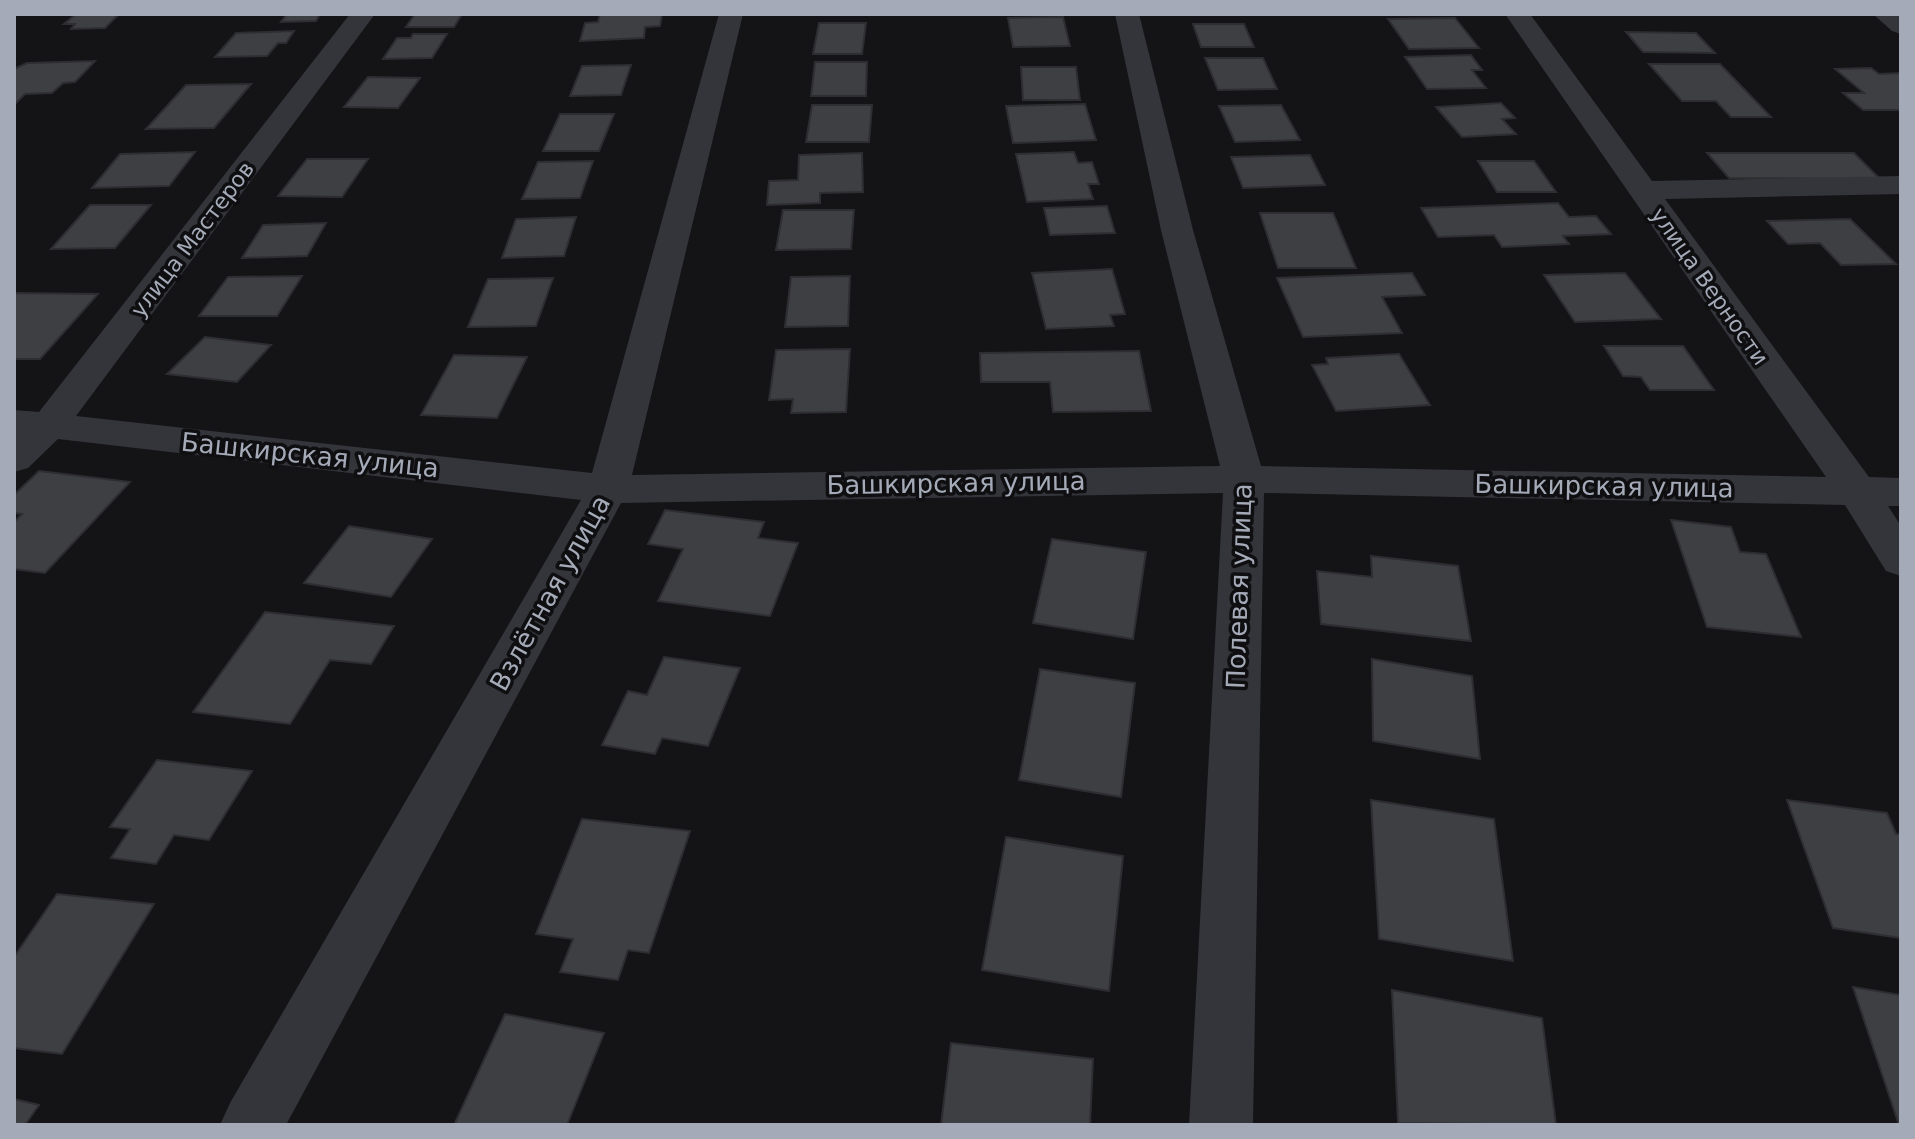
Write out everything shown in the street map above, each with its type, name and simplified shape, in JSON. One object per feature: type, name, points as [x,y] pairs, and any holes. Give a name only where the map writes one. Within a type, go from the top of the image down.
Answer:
[{"type":"street","name":"улица Мастеров","points":[[14,459],[32,424],[363,14]]},
{"type":"street","name":"Взлётная улица","points":[[252,1125],[608,489],[731,14]]},
{"type":"street","name":"Полевая улица","points":[[1127,14],[1177,230],[1244,479],[1221,1125]]},
{"type":"street","name":"улица Верности","points":[[1517,14],[1857,491],[1901,560]]},
{"type":"street","points":[[1885,14],[1901,26]]},
{"type":"street","points":[[1642,190],[1901,185]]},
{"type":"street","name":"Башкирская улица","points":[[32,424],[608,489],[1244,479],[1901,492]]},
{"type":"building","points":[[76,14],[119,14],[105,28],[71,29],[75,24],[64,24]]},
{"type":"building","points":[[287,14],[320,14],[316,21],[281,22]]},
{"type":"building","points":[[415,14],[462,14],[454,27],[406,27]]},
{"type":"building","points":[[600,14],[662,14],[660,26],[645,27],[644,38],[580,41],[585,23],[598,22]]},
{"type":"building","points":[[1063,17],[1070,46],[1013,47],[1008,18]]},
{"type":"building","points":[[1455,18],[1479,48],[1409,49],[1388,19]]},
{"type":"building","points":[[819,23],[866,23],[862,54],[813,54]]},
{"type":"building","points":[[1193,24],[1244,24],[1254,47],[1201,47]]},
{"type":"building","points":[[294,31],[286,43],[278,43],[267,56],[215,57],[236,33]]},
{"type":"building","points":[[1626,32],[1696,33],[1715,53],[1643,52]]},
{"type":"building","points":[[413,34],[447,34],[432,58],[383,59],[397,38],[411,38]]},
{"type":"building","points":[[1471,55],[1482,70],[1472,70],[1486,88],[1427,89],[1405,57]]},
{"type":"building","points":[[1205,58],[1263,58],[1277,89],[1218,90]]},
{"type":"building","points":[[95,61],[75,82],[63,83],[52,93],[25,94],[14,105],[14,69],[27,63]]},
{"type":"building","points":[[815,62],[867,62],[866,96],[811,96]]},
{"type":"building","points":[[1649,64],[1720,64],[1771,117],[1731,117],[1716,101],[1682,101]]},
{"type":"building","points":[[631,65],[621,95],[570,96],[582,66]]},
{"type":"building","points":[[1021,67],[1076,67],[1080,100],[1023,100]]},
{"type":"building","points":[[1871,68],[1879,74],[1901,73],[1901,110],[1863,110],[1843,93],[1864,93],[1835,69]]},
{"type":"building","points":[[368,77],[420,78],[398,108],[344,107]]},
{"type":"building","points":[[251,84],[214,128],[146,129],[186,85]]},
{"type":"building","points":[[1501,103],[1515,118],[1502,119],[1516,134],[1462,137],[1436,107]]},
{"type":"building","points":[[1085,104],[1096,140],[1013,143],[1006,106]]},
{"type":"building","points":[[812,105],[872,105],[869,142],[806,142]]},
{"type":"building","points":[[1281,105],[1300,140],[1235,142],[1219,106]]},
{"type":"building","points":[[560,114],[614,114],[599,151],[543,151]]},
{"type":"building","points":[[195,152],[169,186],[92,188],[120,154]]},
{"type":"building","points":[[1074,152],[1078,163],[1092,162],[1099,184],[1088,184],[1093,199],[1027,202],[1016,154]]},
{"type":"building","points":[[862,153],[863,192],[820,193],[820,203],[767,205],[769,181],[798,180],[799,155]]},
{"type":"building","points":[[1707,153],[1854,153],[1880,179],[1729,178]]},
{"type":"building","points":[[1310,155],[1325,185],[1243,188],[1231,157]]},
{"type":"building","points":[[307,159],[368,159],[342,197],[278,196]]},
{"type":"building","points":[[593,161],[580,198],[522,199],[538,162]]},
{"type":"building","points":[[1478,161],[1534,161],[1556,192],[1497,192]]},
{"type":"building","points":[[1558,203],[1569,217],[1596,216],[1611,234],[1563,236],[1569,244],[1502,247],[1494,235],[1438,237],[1421,208]]},
{"type":"building","points":[[90,205],[151,205],[115,248],[51,249]]},
{"type":"building","points":[[1107,206],[1115,233],[1050,235],[1044,208]]},
{"type":"building","points":[[783,210],[854,210],[851,249],[776,250]]},
{"type":"building","points":[[1260,213],[1333,213],[1356,268],[1278,268]]},
{"type":"building","points":[[576,217],[564,256],[502,258],[516,219]]},
{"type":"building","points":[[1850,219],[1896,264],[1841,265],[1820,243],[1788,244],[1767,221]]},
{"type":"building","points":[[326,223],[307,256],[242,258],[263,225]]},
{"type":"building","points":[[1112,269],[1125,314],[1110,315],[1114,326],[1046,329],[1032,273]]},
{"type":"building","points":[[1412,273],[1425,295],[1382,297],[1402,333],[1303,337],[1277,278]]},
{"type":"building","points":[[1625,273],[1661,319],[1575,322],[1544,275]]},
{"type":"building","points":[[302,276],[277,316],[199,316],[228,277]]},
{"type":"building","points":[[850,276],[848,326],[785,327],[791,277]]},
{"type":"building","points":[[553,278],[536,326],[468,327],[488,279]]},
{"type":"building","points":[[14,294],[98,294],[40,359],[14,359]]},
{"type":"building","points":[[205,337],[271,345],[237,382],[167,374]]},
{"type":"building","points":[[1604,346],[1683,346],[1714,390],[1650,390],[1641,377],[1623,376]]},
{"type":"building","points":[[850,349],[846,412],[791,413],[793,399],[769,400],[776,350]]},
{"type":"building","points":[[1139,351],[1151,411],[1053,412],[1050,382],[981,382],[980,353]]},
{"type":"building","points":[[1399,354],[1430,405],[1336,411],[1312,365],[1328,364],[1326,358]]},
{"type":"building","points":[[454,355],[527,357],[497,418],[421,415]]},
{"type":"building","points":[[39,471],[130,482],[45,573],[14,569],[14,522],[22,514],[14,513],[14,495]]},
{"type":"building","points":[[665,510],[764,522],[758,538],[798,543],[770,616],[658,601],[683,549],[648,544]]},
{"type":"building","points":[[1671,520],[1731,527],[1740,552],[1766,554],[1801,637],[1707,627]]},
{"type":"building","points":[[349,526],[432,539],[391,597],[304,583]]},
{"type":"building","points":[[1052,539],[1146,552],[1133,639],[1033,623]]},
{"type":"building","points":[[1371,556],[1458,566],[1471,641],[1321,624],[1317,571],[1372,577]]},
{"type":"building","points":[[265,612],[394,626],[371,664],[330,660],[290,724],[193,712]]},
{"type":"building","points":[[664,657],[740,668],[708,746],[662,738],[655,754],[602,745],[628,691],[647,695]]},
{"type":"building","points":[[1372,659],[1472,676],[1480,759],[1373,741]]},
{"type":"building","points":[[1040,669],[1135,683],[1121,797],[1019,780]]},
{"type":"building","points":[[157,760],[252,771],[209,840],[174,835],[156,864],[111,858],[130,829],[110,827]]},
{"type":"building","points":[[1371,800],[1494,819],[1513,961],[1379,939]]},
{"type":"building","points":[[1787,800],[1887,813],[1896,834],[1901,834],[1901,938],[1833,928]]},
{"type":"building","points":[[582,819],[690,831],[649,953],[628,950],[618,980],[560,972],[573,939],[536,934]]},
{"type":"building","points":[[1006,837],[1123,856],[1109,991],[982,970]]},
{"type":"building","points":[[57,894],[154,904],[62,1054],[14,1048],[14,957]]},
{"type":"building","points":[[1853,987],[1901,995],[1901,1125],[1899,1125]]},
{"type":"building","points":[[1392,990],[1542,1018],[1556,1125],[1398,1123]]},
{"type":"building","points":[[505,1014],[604,1033],[567,1125],[454,1125]]},
{"type":"building","points":[[951,1043],[1093,1059],[1090,1125],[941,1125]]},
{"type":"building","points":[[14,1099],[39,1105],[25,1125],[14,1125]]}]
